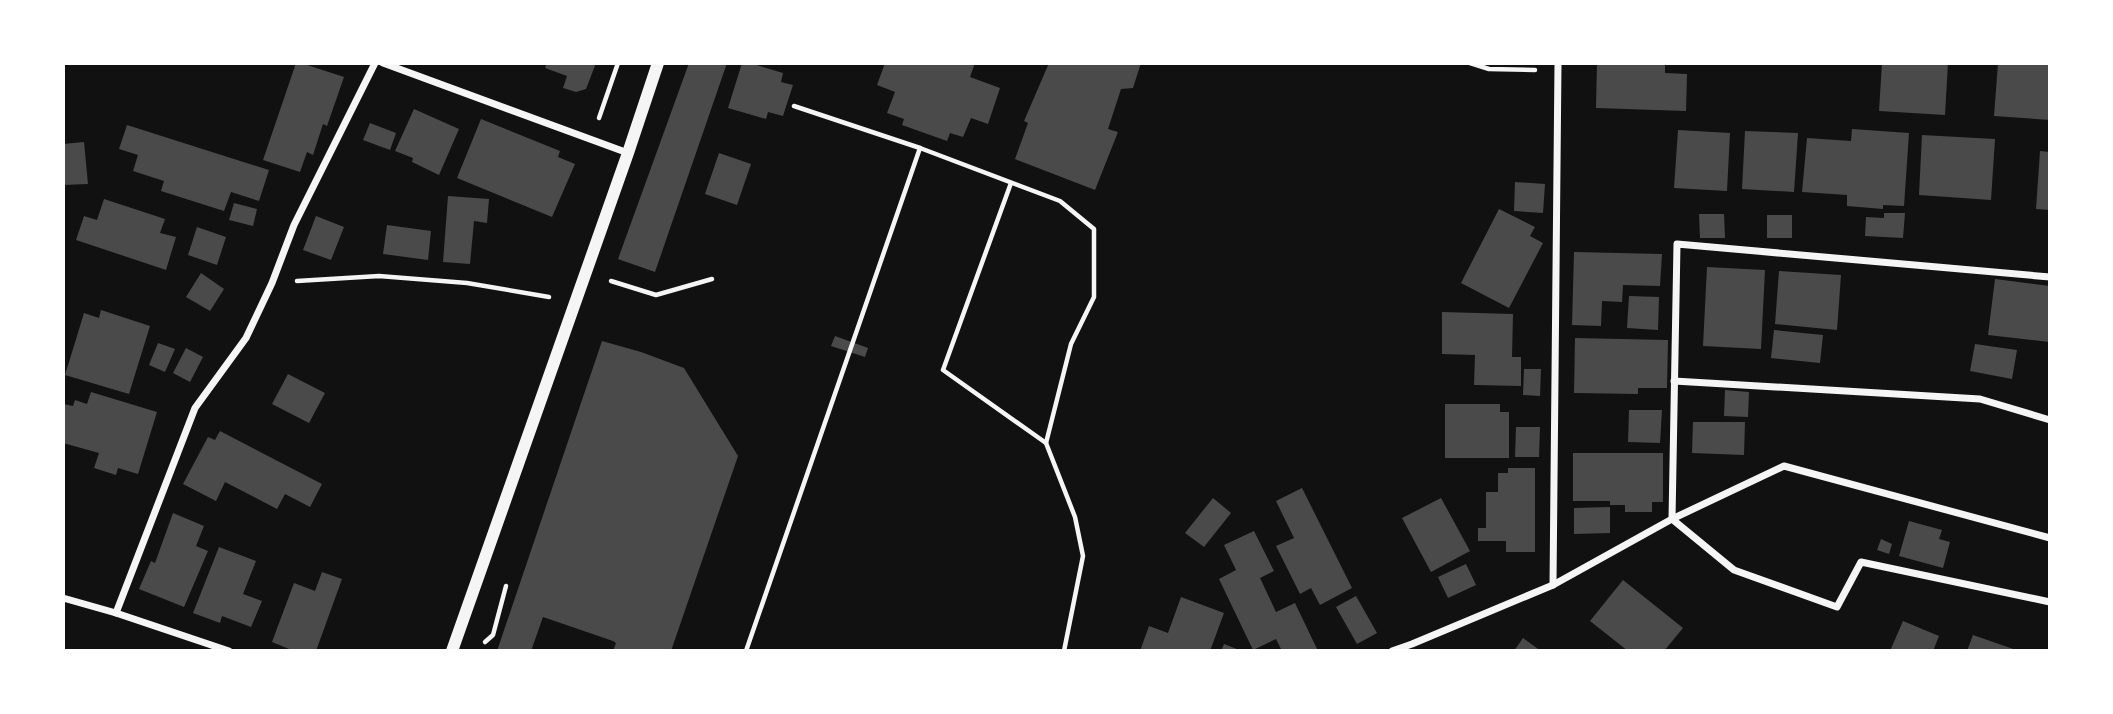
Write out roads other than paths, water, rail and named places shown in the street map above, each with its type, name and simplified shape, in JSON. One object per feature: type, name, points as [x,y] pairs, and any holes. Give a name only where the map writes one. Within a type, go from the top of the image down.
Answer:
[{"type":"street","points":[[116,613],[195,408],[246,338],[272,283],[294,225],[375,63]]},
{"type":"street","points":[[383,63],[628,153]]},
{"type":"street","points":[[452,651],[658,63]]},
{"type":"street","points":[[1553,585],[1558,63]]},
{"type":"street","points":[[1672,519],[1676,244],[2050,277]]},
{"type":"street","points":[[1674,381],[1980,399],[2050,420]]},
{"type":"street","points":[[1392,651],[1553,585],[1672,519],[1784,467],[2050,538]]},
{"type":"street","points":[[1672,519],[1734,570],[1837,607],[1861,562],[2050,602]]},
{"type":"street","points":[[63,598],[229,651]]}]
